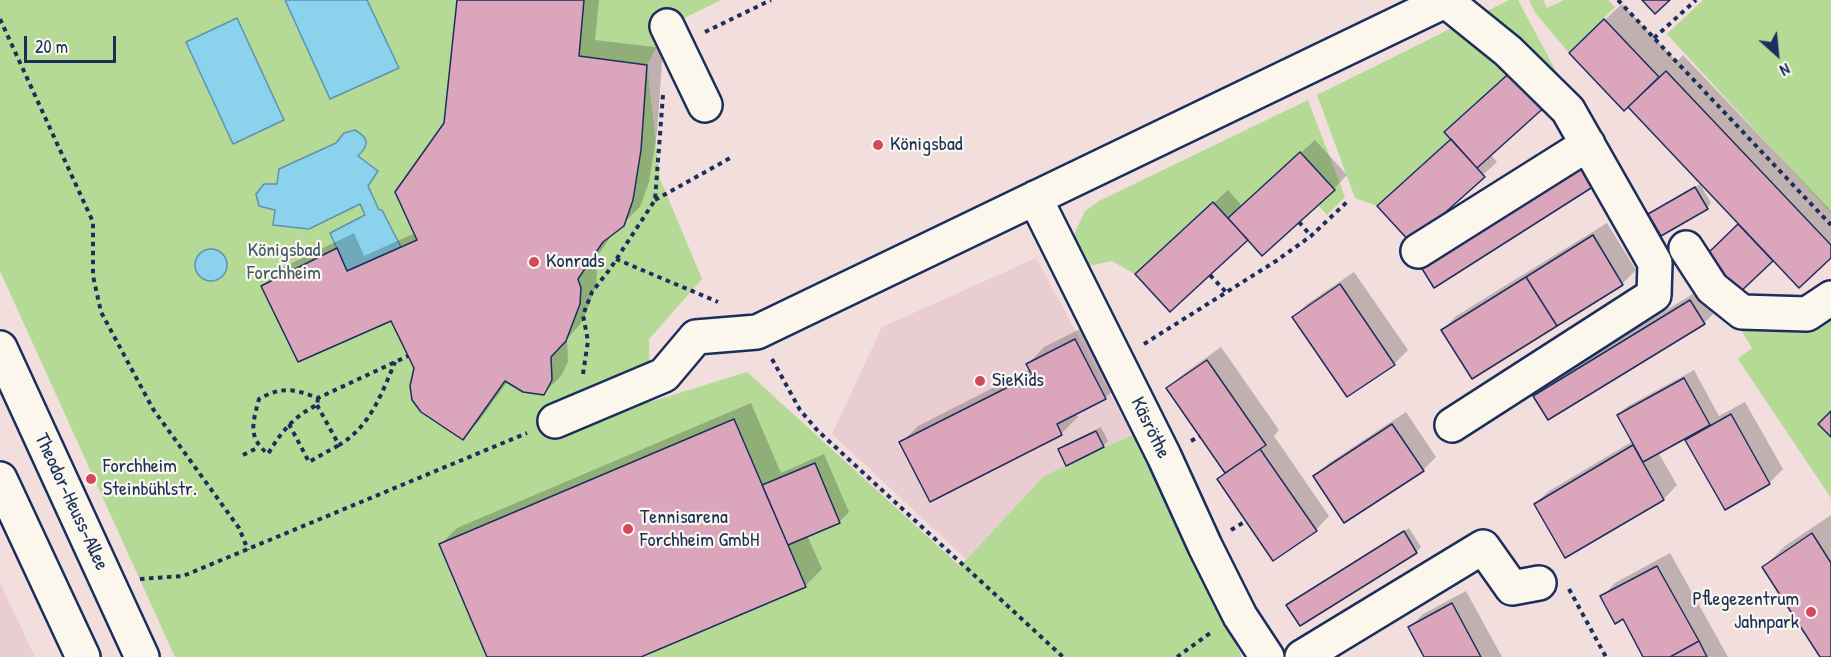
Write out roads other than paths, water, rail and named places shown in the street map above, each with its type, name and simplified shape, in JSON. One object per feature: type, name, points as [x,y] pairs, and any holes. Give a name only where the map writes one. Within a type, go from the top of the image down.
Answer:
[{"type":"street","points":[[566,416],[664,375],[696,337],[757,332],[1446,0],[1508,51],[1568,110],[1655,263],[1654,295],[1452,425]]},
{"type":"street","points":[[672,36],[705,105]]},
{"type":"street","points":[[1418,251],[1587,144]]},
{"type":"street","name":"Käsröthe","points":[[1035,198],[1116,359],[1240,616],[1267,657]]},
{"type":"street","points":[[1686,248],[1712,288],[1742,312],[1807,314],[1831,298]]},
{"type":"street","name":"Theodor-Heuss-Allee","points":[[0,348],[142,657]]},
{"type":"street","points":[[0,479],[83,657]]},
{"type":"street","points":[[1302,657],[1483,548],[1512,588],[1539,583]]},
{"type":"water","points":[[285,0],[367,0],[399,68],[330,99]]},
{"type":"water","points":[[237,18],[284,120],[233,144],[186,42]]},
{"type":"water","points":[[355,130],[363,136],[366,142],[358,156],[378,171],[368,186],[401,247],[347,271],[330,233],[365,215],[360,204],[309,229],[273,225],[275,210],[259,206],[256,194],[264,184],[277,184],[279,169],[336,143],[344,133]]},
{"type":"water","points":[[211,249],[222,254],[227,265],[222,276],[211,281],[200,276],[195,265],[200,254]]},
{"type":"place","name":"Königsbad","points":[[878,145]]},
{"type":"place","name":"Konrads","points":[[534,262]]},
{"type":"place","name":"SieKids","points":[[980,381]]},
{"type":"place","name":"Forchheim Steinbühlstr.","points":[[91,479]]},
{"type":"place","name":"Tennisarena Forchheim GmbH","points":[[628,529]]},
{"type":"place","name":"Pflegezentrum Jahnpark","points":[[1811,612]]},
{"type":"park label","name":"Königsbad Forchheim","points":[[284,262]]}]
